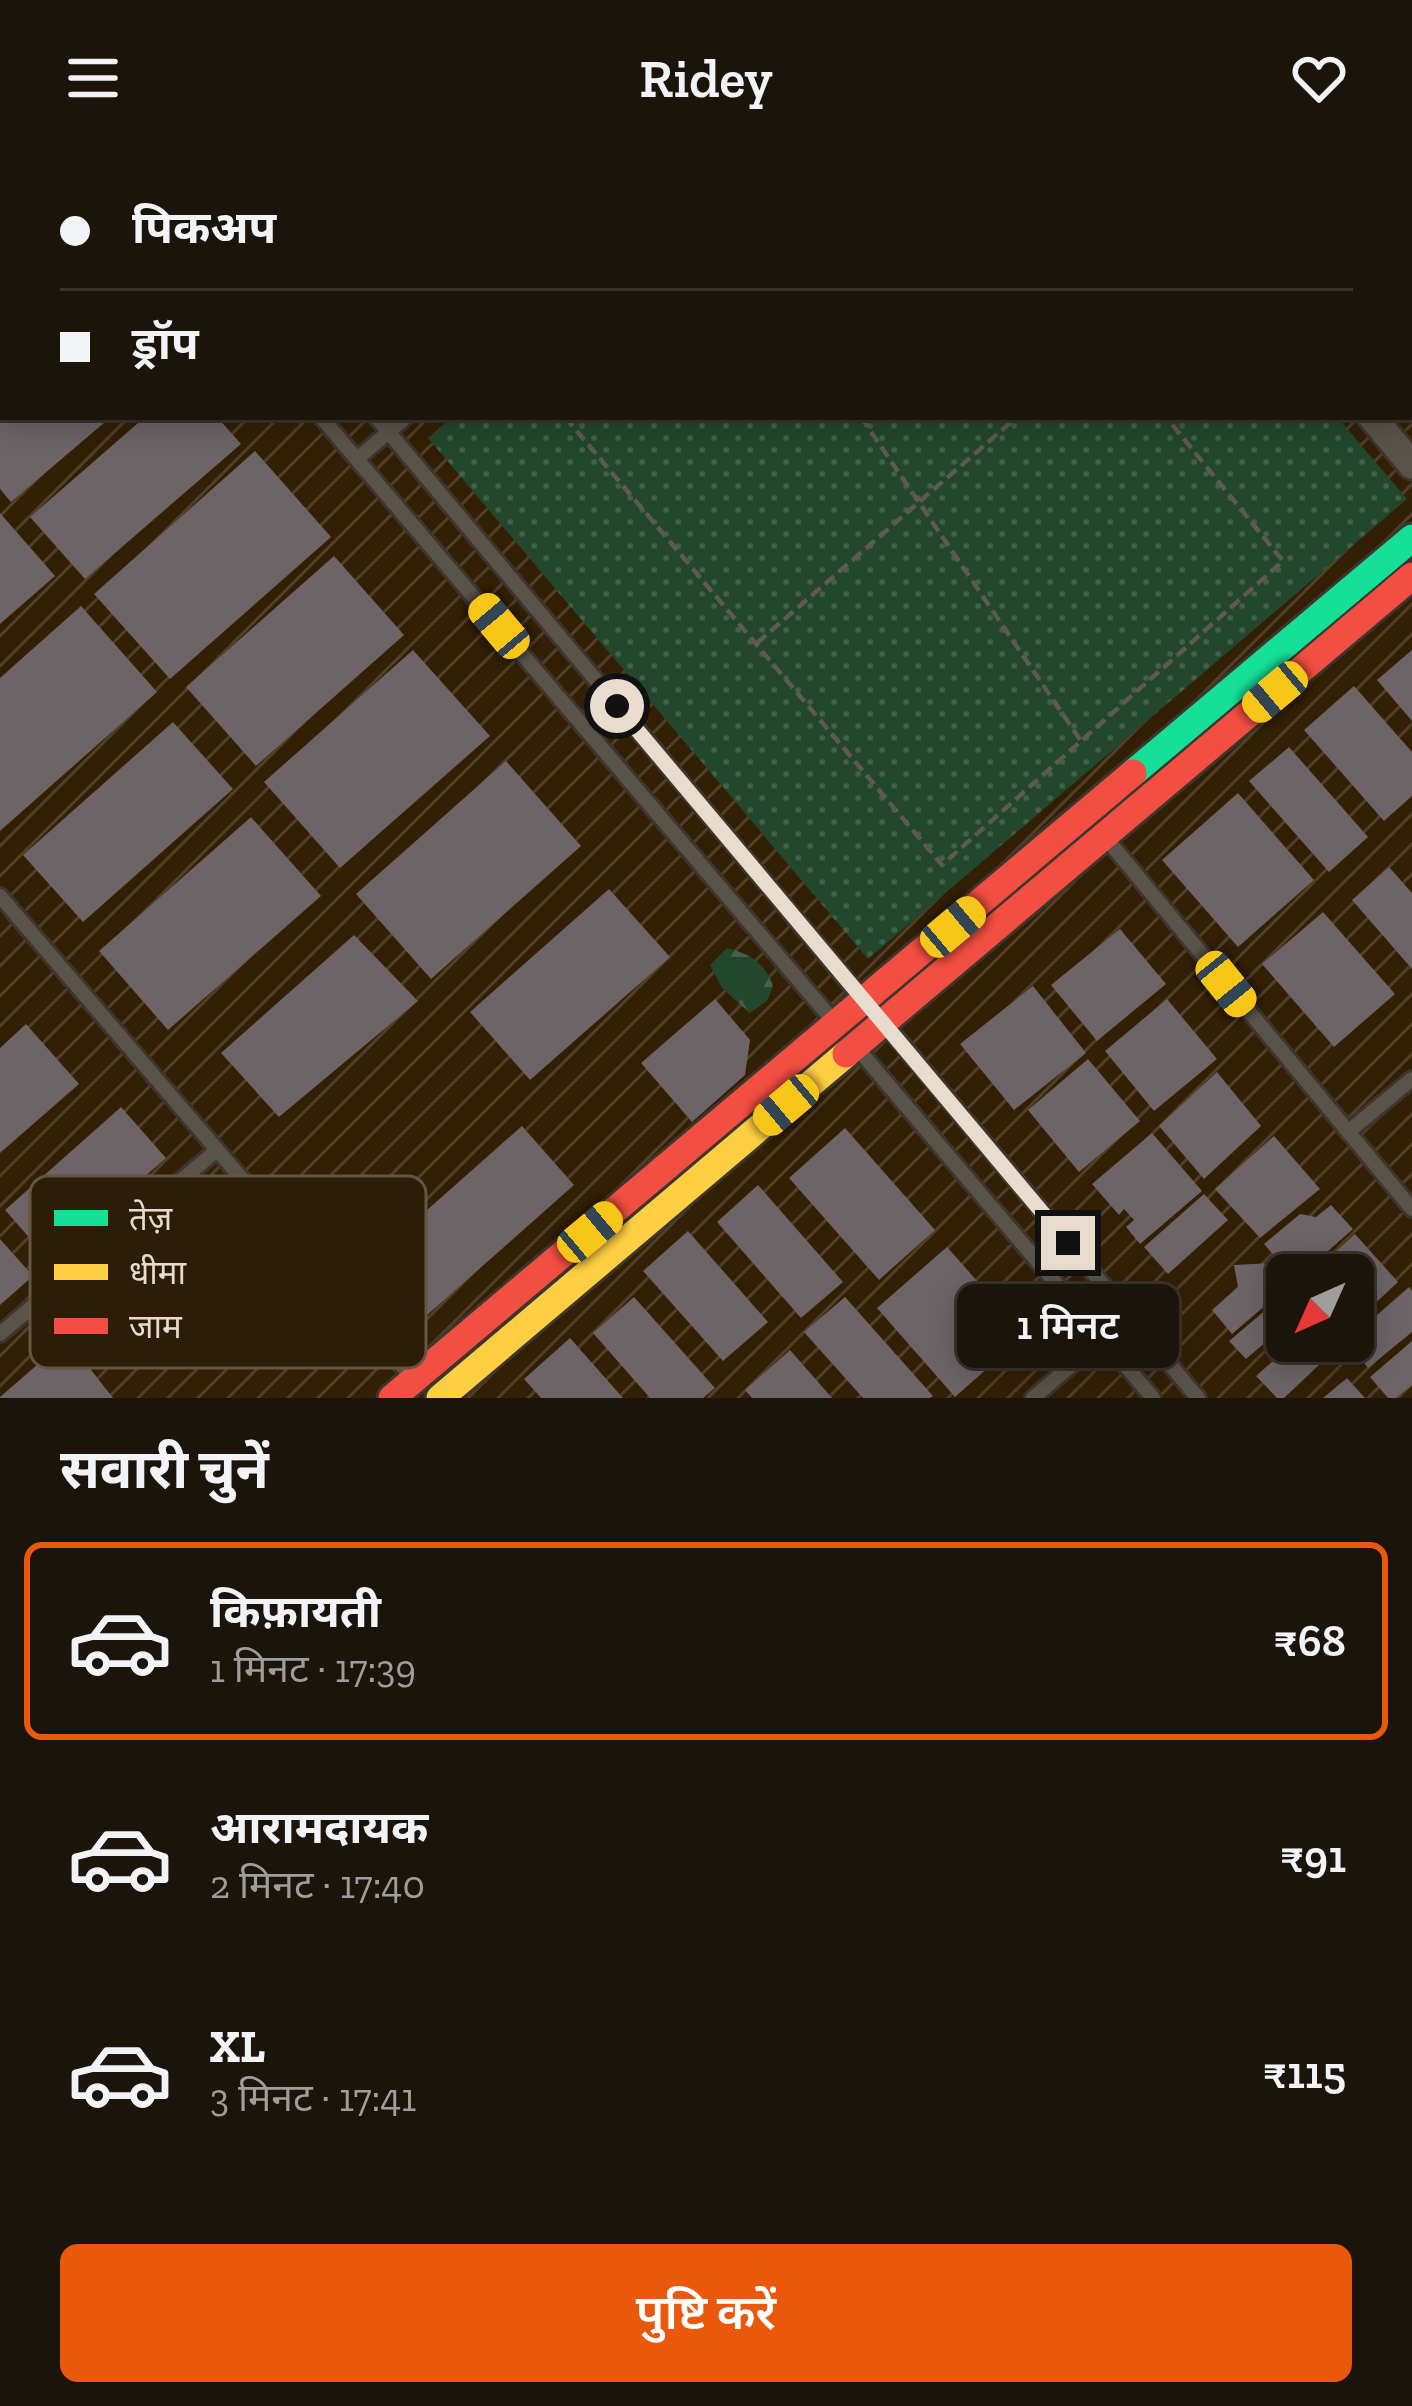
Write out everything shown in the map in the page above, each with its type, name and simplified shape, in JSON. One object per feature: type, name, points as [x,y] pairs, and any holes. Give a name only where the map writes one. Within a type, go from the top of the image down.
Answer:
[{"type":"street","points":[[1374,420],[1412,465]]},
{"type":"street","points":[[440,1398],[883,1023],[1412,538]]},
{"type":"street","points":[[411,1392],[864,1001],[1412,576]]},
{"type":"lane","points":[[324,420],[1153,1398]]},
{"type":"lane","points":[[378,420],[1198,1398]]},
{"type":"lane","points":[[356,459],[402,420]]},
{"type":"lane","points":[[1095,825],[1412,1209]]},
{"type":"lane","points":[[0,896],[238,1176]]},
{"type":"lane","points":[[1348,1132],[1412,1079]]},
{"type":"lane","points":[[186,1176],[217,1150]]},
{"type":"lane","points":[[0,1334],[30,1309]]},
{"type":"lane","points":[[1033,1398],[1129,1316]]},
{"type":"lane","points":[[392,1368],[411,1392]]},
{"type":"path","points":[[568,420],[942,865],[1283,560],[1168,420]]},
{"type":"path","points":[[863,420],[1081,741]]},
{"type":"path","points":[[757,643],[1014,420]]},
{"type":"shaded area","points":[[0,420],[1412,420],[1412,1398],[0,1398]]},
{"type":"green space","points":[[449,420],[1340,420],[1407,499],[868,959],[428,438]]},
{"type":"green space","points":[[727,948],[756,961],[773,986],[767,1001],[750,1013],[722,988],[710,965]]},
{"type":"building","points":[[0,420],[107,420],[11,502],[0,489]]},
{"type":"building","points":[[142,420],[220,420],[241,444],[85,579],[30,517]]},
{"type":"building","points":[[255,451],[331,537],[170,679],[94,594]]},
{"type":"building","points":[[0,513],[55,576],[0,624]]},
{"type":"building","points":[[334,556],[404,635],[256,766],[186,687]]},
{"type":"building","points":[[81,606],[157,692],[0,831],[0,678]]},
{"type":"building","points":[[413,650],[490,736],[340,868],[264,782]]},
{"type":"building","points":[[1412,650],[1412,721],[1377,680]]},
{"type":"building","points":[[1354,686],[1412,752],[1412,796],[1384,821],[1304,730]]},
{"type":"building","points":[[173,722],[233,789],[83,922],[23,855]]},
{"type":"building","points":[[1289,747],[1368,837],[1329,872],[1249,781]]},
{"type":"building","points":[[506,761],[581,846],[431,979],[356,894]]},
{"type":"building","points":[[1238,793],[1314,880],[1238,947],[1162,860]]},
{"type":"building","points":[[251,817],[321,896],[168,1030],[99,951]]},
{"type":"building","points":[[1389,867],[1412,893],[1412,969],[1352,900]]},
{"type":"building","points":[[609,889],[670,957],[530,1080],[470,1012]]},
{"type":"building","points":[[1323,912],[1395,994],[1334,1047],[1262,964]]},
{"type":"building","points":[[1120,929],[1166,984],[1097,1041],[1051,985]]},
{"type":"building","points":[[354,935],[418,1001],[279,1117],[221,1053]]},
{"type":"building","points":[[1033,986],[1086,1053],[1014,1110],[960,1044]]},
{"type":"building","points":[[715,999],[750,1040],[745,1075],[692,1122],[641,1063]]},
{"type":"building","points":[[1167,999],[1217,1059],[1154,1111],[1105,1051]]},
{"type":"building","points":[[26,1024],[79,1084],[0,1153],[0,1048]]},
{"type":"building","points":[[1088,1059],[1140,1121],[1079,1172],[1028,1110]]},
{"type":"building","points":[[1217,1072],[1261,1126],[1204,1179],[1159,1126]]},
{"type":"building","points":[[121,1107],[166,1158],[145,1176],[43,1176]]},
{"type":"building","points":[[522,1126],[574,1185],[426,1316],[426,1211]]},
{"type":"building","points":[[845,1128],[935,1230],[879,1280],[789,1178]]},
{"type":"building","points":[[1152,1133],[1202,1191],[1140,1244],[1126,1227],[1134,1220],[1124,1209],[1119,1215],[1092,1184]]},
{"type":"building","points":[[1274,1136],[1320,1189],[1260,1238],[1215,1189]]},
{"type":"building","points":[[758,1185],[843,1282],[801,1318],[717,1222]]},
{"type":"building","points":[[30,1188],[30,1238],[5,1210]]},
{"type":"building","points":[[1204,1194],[1228,1220],[1168,1274],[1144,1247]]},
{"type":"building","points":[[1331,1205],[1353,1229],[1325,1254],[1273,1254],[1264,1244],[1300,1214],[1316,1217]]},
{"type":"building","points":[[688,1231],[768,1322],[723,1361],[643,1271]]},
{"type":"building","points":[[1355,1234],[1373,1254],[1333,1254]]},
{"type":"building","points":[[0,1239],[30,1273],[30,1279],[0,1305]]},
{"type":"building","points":[[947,1247],[1025,1335],[955,1397],[877,1308]]},
{"type":"building","points":[[1374,1255],[1398,1282],[1374,1304]]},
{"type":"building","points":[[1266,1263],[1266,1305],[1232,1334],[1212,1310],[1238,1287],[1234,1265]]},
{"type":"building","points":[[1409,1287],[1412,1332],[1368,1368],[1364,1362],[1374,1362],[1374,1318]]},
{"type":"building","points":[[634,1297],[715,1388],[703,1398],[650,1398],[593,1333]]},
{"type":"building","points":[[845,1297],[933,1396],[863,1398],[804,1332]]},
{"type":"building","points":[[1266,1310],[1266,1342],[1246,1359],[1229,1341]]},
{"type":"building","points":[[570,1338],[623,1398],[541,1398],[524,1379]]},
{"type":"building","points":[[1412,1341],[1412,1385],[1396,1398],[1388,1398],[1370,1377]]},
{"type":"building","points":[[790,1350],[832,1398],[752,1398],[745,1390]]},
{"type":"building","points":[[1272,1362],[1322,1362],[1284,1398],[1277,1398],[1256,1376]]},
{"type":"building","points":[[34,1368],[90,1368],[113,1398],[0,1398]]},
{"type":"building","points":[[1347,1378],[1365,1398],[1323,1398]]},
{"type":"traffic: fast","points":[[1133,773],[1412,538]]},
{"type":"traffic: slow","points":[[440,1398],[846,1054]]},
{"type":"traffic: jam","points":[[846,1054],[1412,576]]},
{"type":"traffic: jam","points":[[392,1398],[1133,773]]},
{"type":"route","points":[[617,706],[1068,1243]]}]
